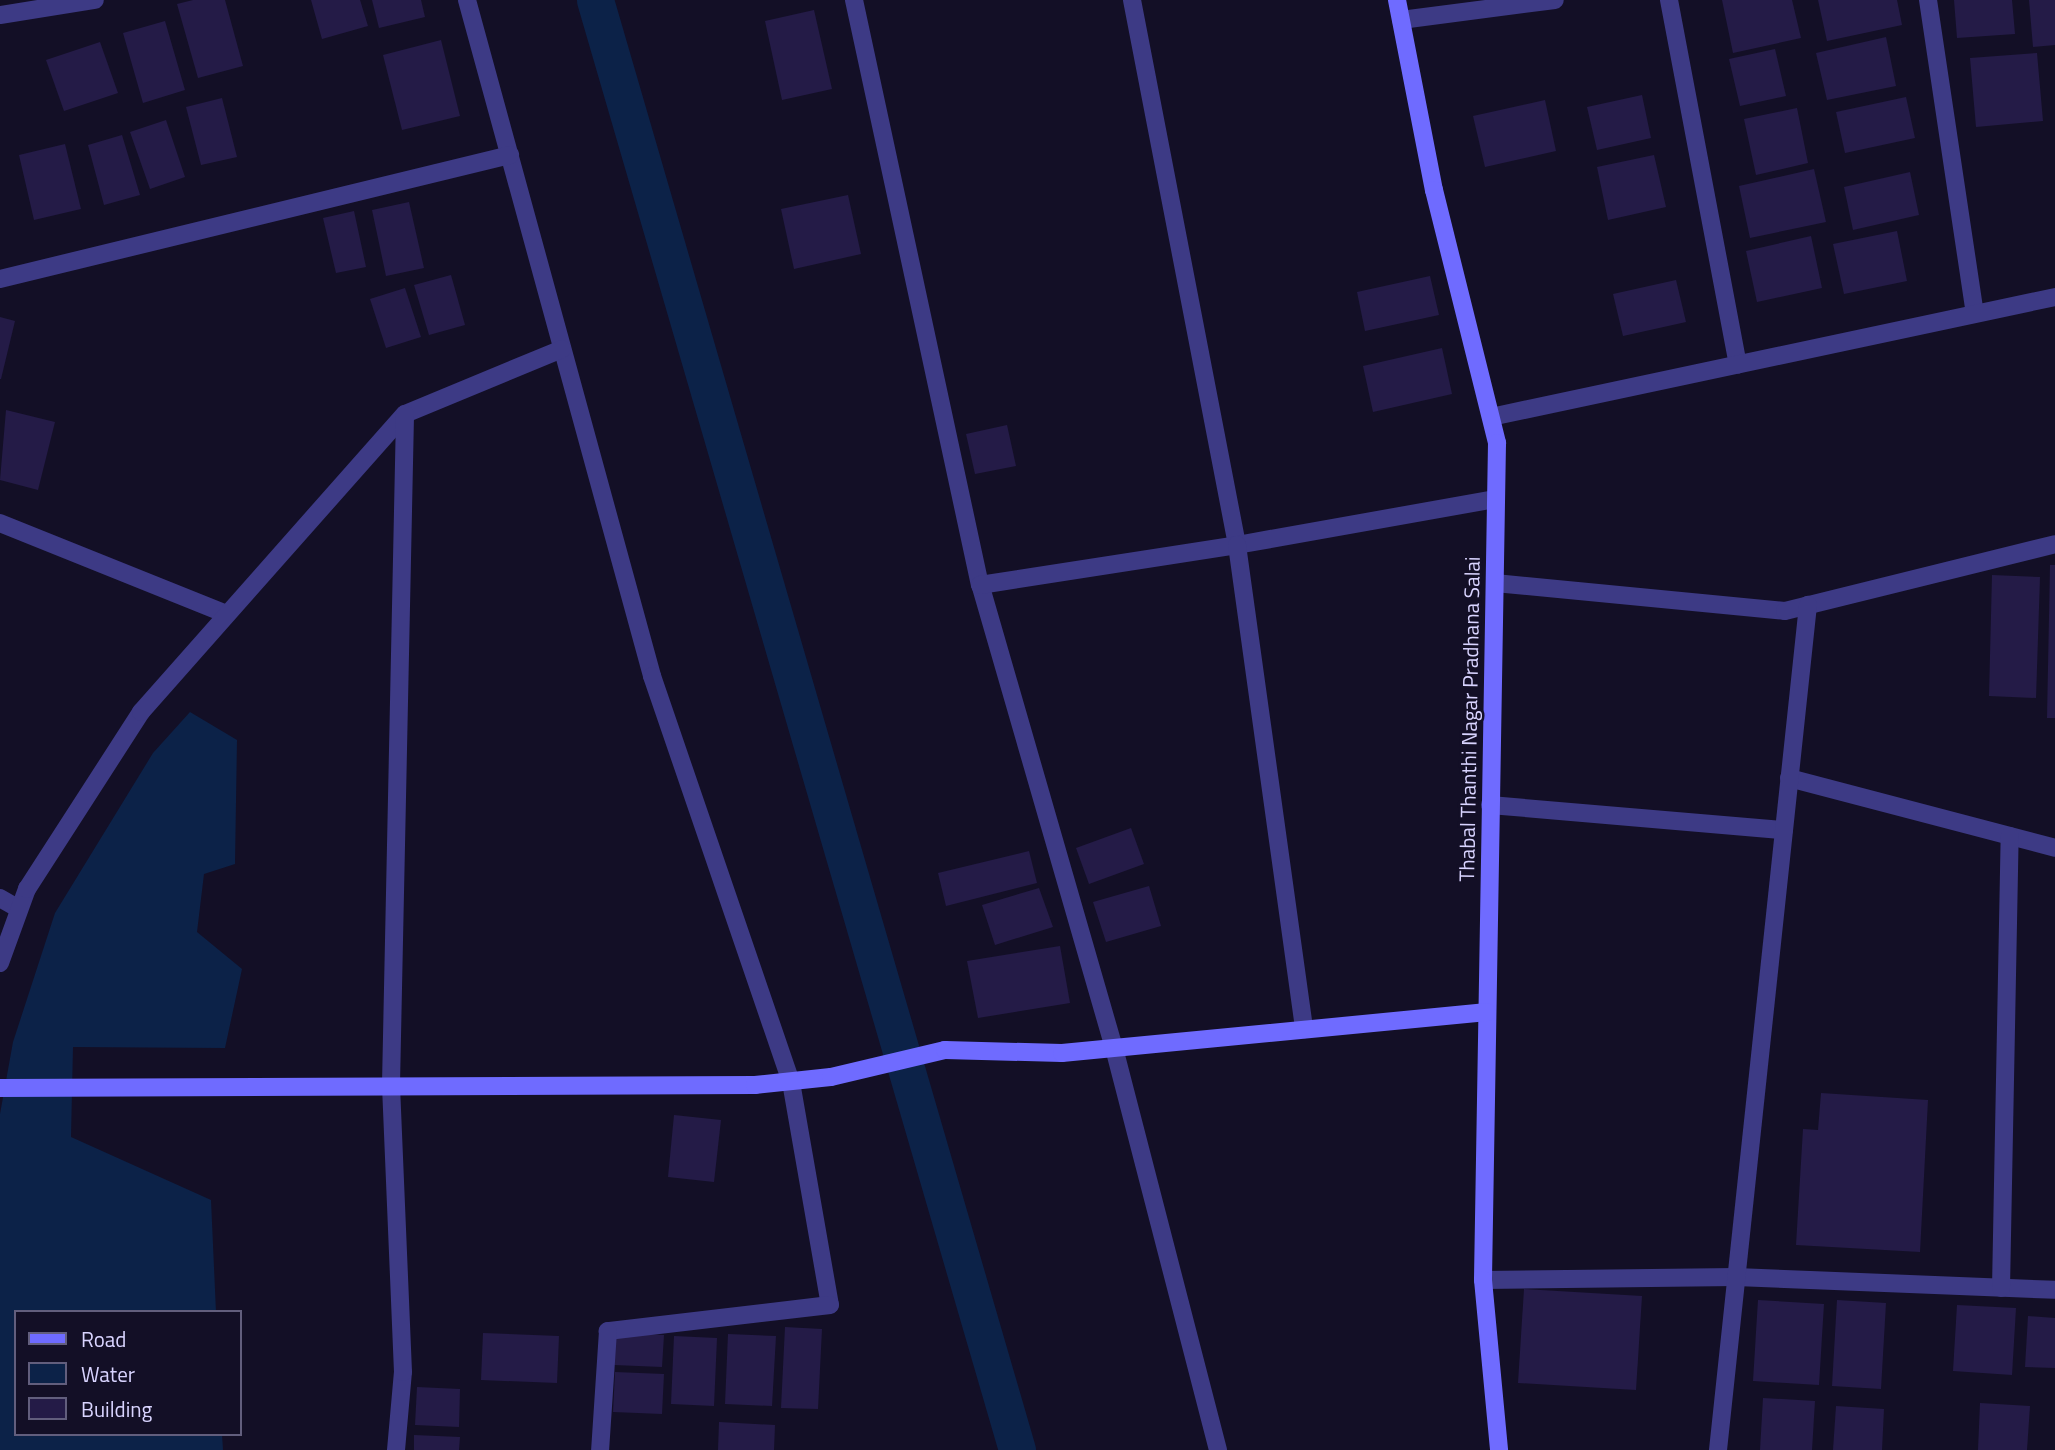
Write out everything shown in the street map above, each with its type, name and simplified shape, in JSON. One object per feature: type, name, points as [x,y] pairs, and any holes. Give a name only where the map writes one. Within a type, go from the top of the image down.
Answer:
[{"type":"street","points":[[0,15],[95,0]]},
{"type":"street","points":[[467,0],[652,676],[791,1082],[830,1305],[608,1331],[600,1450]]},
{"type":"street","points":[[854,0],[980,585],[1114,1048],[1218,1450]]},
{"type":"street","points":[[1132,0],[1237,545],[1304,1029]]},
{"type":"street","name":"Thabal Thanthi Nagar Pradhana Salai","points":[[1397,0],[1491,417],[1496,499],[1483,1280],[1499,1450]]},
{"type":"street","points":[[1401,19],[1555,0]]},
{"type":"street","points":[[1669,0],[1738,365]]},
{"type":"street","points":[[1928,0],[1975,314]]},
{"type":"street","points":[[0,279],[510,155]]},
{"type":"street","points":[[1491,417],[2055,297]]},
{"type":"street","points":[[0,963],[19,909],[141,712],[224,613],[405,415],[562,349]]},
{"type":"street","points":[[396,1450],[403,1372],[391,1084],[405,415]]},
{"type":"street","points":[[980,585],[1237,545],[1496,499]]},
{"type":"street","points":[[0,523],[224,613]]},
{"type":"street","points":[[1495,583],[1785,611],[2055,544]]},
{"type":"street","points":[[1718,1450],[1808,605]]},
{"type":"street","points":[[1790,778],[2055,848]]},
{"type":"street","points":[[1490,805],[1784,830]]},
{"type":"street","points":[[2001,1287],[2010,836]]},
{"type":"street","points":[[0,898],[19,909]]},
{"type":"street","points":[[3,1088],[791,1082],[831,1077],[944,1050],[1114,1048],[1487,1012]]},
{"type":"street","points":[[1483,1280],[1736,1278],[2055,1290]]},
{"type":"water","points":[[190,712],[237,740],[235,864],[204,874],[197,932],[242,969],[225,1048],[73,1047],[71,1137],[211,1200],[216,1310],[14,1310],[14,1436],[222,1436],[223,1450],[0,1450],[0,1114],[13,1042],[55,913],[153,753]]},
{"type":"building","points":[[193,0],[225,0],[243,66],[198,78],[177,4]]},
{"type":"building","points":[[311,0],[360,0],[368,26],[322,39]]},
{"type":"building","points":[[372,0],[421,0],[425,17],[379,28]]},
{"type":"building","points":[[1722,0],[1792,0],[1801,38],[1733,53]]},
{"type":"building","points":[[1818,0],[1897,0],[1902,25],[1827,41]]},
{"type":"building","points":[[1954,0],[2012,0],[2015,34],[1957,38]]},
{"type":"building","points":[[2029,0],[2055,0],[2055,45],[2033,47]]},
{"type":"building","points":[[814,10],[832,89],[782,100],[765,21]]},
{"type":"building","points":[[165,21],[185,90],[143,103],[123,33]]},
{"type":"building","points":[[1886,37],[1896,86],[1827,100],[1816,53]]},
{"type":"building","points":[[441,40],[460,116],[402,130],[383,55]]},
{"type":"building","points":[[100,42],[118,93],[64,111],[46,60]]},
{"type":"building","points":[[1775,49],[1786,96],[1740,106],[1729,59]]},
{"type":"building","points":[[2037,53],[2043,121],[1976,127],[1970,58]]},
{"type":"building","points":[[1642,95],[1651,138],[1597,150],[1587,107]]},
{"type":"building","points":[[1906,97],[1915,138],[1845,153],[1836,112]]},
{"type":"building","points":[[222,98],[237,157],[201,165],[186,107]]},
{"type":"building","points":[[1545,100],[1556,151],[1485,167],[1473,116]]},
{"type":"building","points":[[1797,108],[1808,163],[1756,175],[1744,119]]},
{"type":"building","points":[[166,120],[185,177],[150,189],[130,132]]},
{"type":"building","points":[[122,135],[140,195],[104,205],[88,145]]},
{"type":"building","points":[[65,144],[81,209],[34,220],[19,155]]},
{"type":"building","points":[[1654,155],[1666,207],[1608,220],[1597,167]]},
{"type":"building","points":[[1814,169],[1826,222],[1750,238],[1739,186]]},
{"type":"building","points":[[1910,172],[1919,215],[1853,230],[1844,187]]},
{"type":"building","points":[[848,195],[861,254],[794,269],[781,209]]},
{"type":"building","points":[[409,202],[424,268],[386,276],[372,210]]},
{"type":"building","points":[[354,211],[366,267],[336,273],[323,218]]},
{"type":"building","points":[[1897,231],[1907,281],[1844,294],[1833,244]]},
{"type":"building","points":[[1811,236],[1822,288],[1757,302],[1746,251]]},
{"type":"building","points":[[451,275],[465,325],[429,335],[414,285]]},
{"type":"building","points":[[1430,276],[1439,315],[1365,331],[1357,292]]},
{"type":"building","points":[[1676,280],[1686,322],[1623,336],[1613,294]]},
{"type":"building","points":[[405,288],[421,337],[386,348],[370,299]]},
{"type":"building","points":[[0,317],[15,321],[1,379],[0,379]]},
{"type":"building","points":[[1442,348],[1452,394],[1373,412],[1363,366]]},
{"type":"building","points":[[6,410],[55,422],[38,490],[0,480]]},
{"type":"building","points":[[1007,425],[1016,466],[975,474],[966,434]]},
{"type":"building","points":[[2050,565],[2055,565],[2055,718],[2047,718]]},
{"type":"building","points":[[1992,575],[2040,577],[2036,698],[1989,696]]},
{"type":"building","points":[[1131,828],[1144,864],[1089,884],[1076,848]]},
{"type":"building","points":[[1029,851],[1037,883],[946,906],[938,873]]},
{"type":"building","points":[[1149,886],[1161,926],[1106,942],[1093,902]]},
{"type":"building","points":[[1039,888],[1053,927],[995,945],[982,905]]},
{"type":"building","points":[[1060,946],[1070,1003],[978,1018],[967,961]]},
{"type":"building","points":[[1821,1093],[1928,1100],[1920,1252],[1796,1245],[1803,1129],[1818,1130]]},
{"type":"building","points":[[674,1115],[721,1120],[714,1182],[668,1177]]},
{"type":"building","points":[[1524,1289],[1642,1296],[1636,1390],[1518,1383]]},
{"type":"building","points":[[1758,1300],[1824,1304],[1819,1385],[1753,1381]]},
{"type":"building","points":[[1837,1300],[1886,1303],[1881,1389],[1832,1386]]},
{"type":"building","points":[[1957,1305],[2016,1308],[2012,1375],[1953,1371]]},
{"type":"building","points":[[2028,1316],[2055,1318],[2055,1368],[2025,1367]]},
{"type":"building","points":[[785,1327],[822,1329],[818,1409],[781,1408]]},
{"type":"building","points":[[483,1333],[559,1336],[557,1383],[481,1380]]},
{"type":"building","points":[[615,1333],[664,1335],[662,1367],[614,1365]]},
{"type":"building","points":[[728,1334],[776,1336],[772,1406],[725,1404]]},
{"type":"building","points":[[674,1336],[717,1338],[714,1406],[671,1404]]},
{"type":"building","points":[[615,1372],[664,1374],[662,1414],[613,1412]]},
{"type":"building","points":[[417,1387],[460,1389],[459,1427],[415,1425]]},
{"type":"building","points":[[1763,1398],[1815,1401],[1812,1450],[1760,1450]]},
{"type":"building","points":[[1980,1403],[2030,1406],[2027,1450],[1978,1450]]},
{"type":"building","points":[[1836,1406],[1884,1409],[1882,1450],[1833,1450]]},
{"type":"building","points":[[719,1422],[775,1425],[774,1450],[718,1450]]},
{"type":"building","points":[[414,1435],[460,1437],[459,1450],[414,1450]]},
{"type":"waterway","points":[[595,0],[1017,1450]]}]
